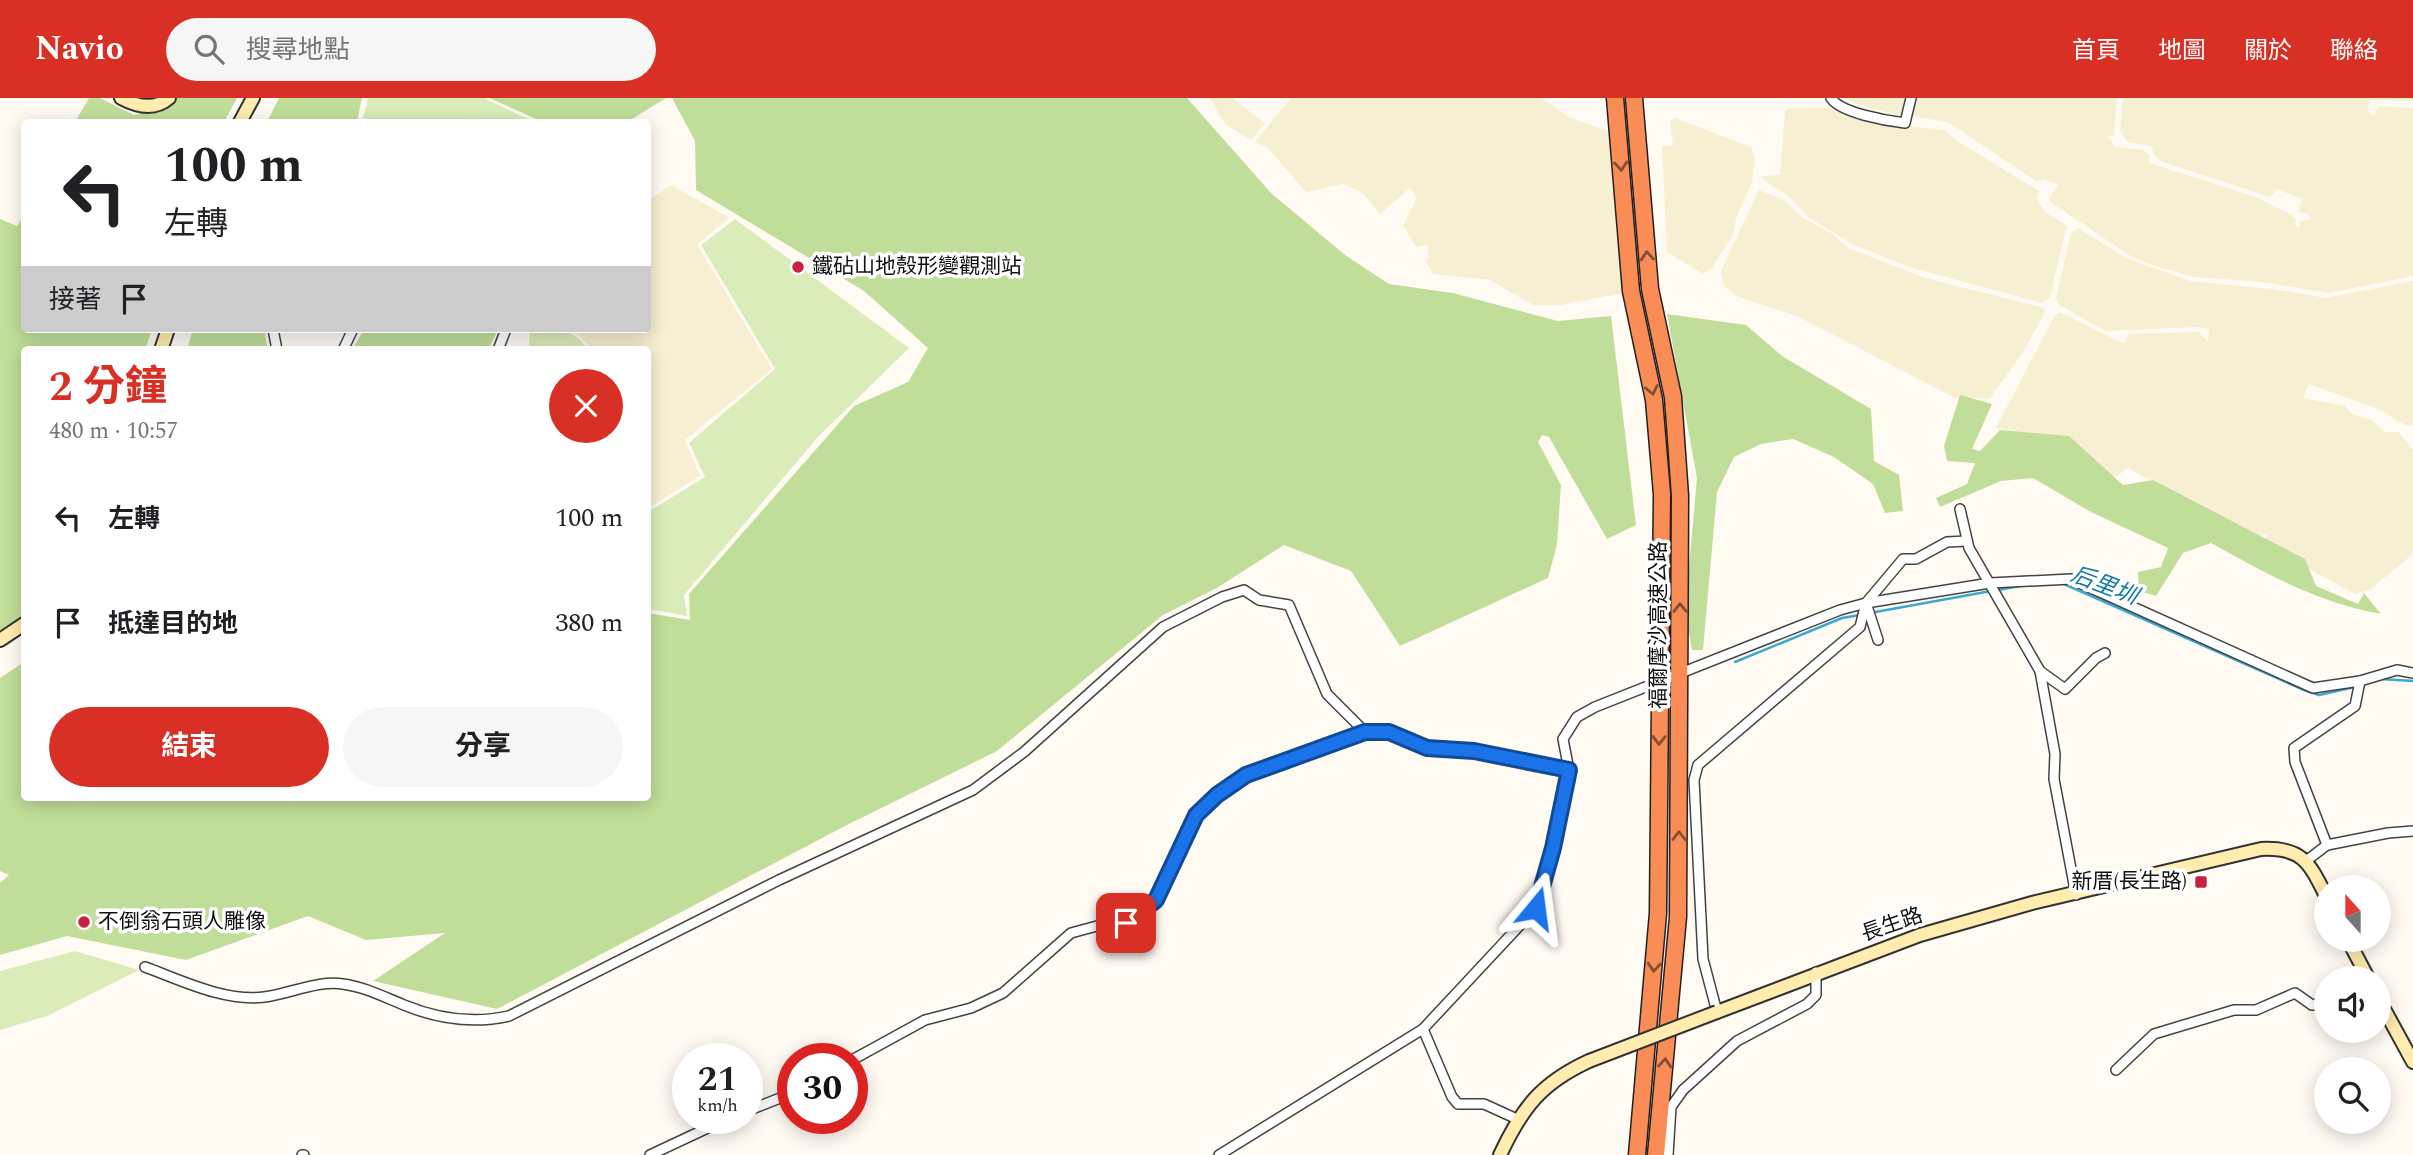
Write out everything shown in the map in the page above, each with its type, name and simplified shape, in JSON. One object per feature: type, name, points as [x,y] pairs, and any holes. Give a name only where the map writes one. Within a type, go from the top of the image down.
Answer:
[{"type":"highway","name":"福爾摩沙高速公路","points":[[1615,98],[1631,291],[1654,400],[1662,494],[1658,913],[1637,1155]]},
{"type":"highway","name":"福爾摩沙高速公路","points":[[1634,98],[1650,289],[1673,397],[1680,496],[1678,917],[1656,1155]]},
{"type":"street","points":[[121,98],[137,107],[162,104],[169,98]]},
{"type":"street","points":[[1831,98],[1833,103],[1853,112],[1905,123],[1911,98]]},
{"type":"street","points":[[1960,509],[1967,541],[2040,671],[2055,754],[2054,779],[2076,895]]},
{"type":"street","points":[[1717,1012],[1703,959],[1694,780],[1698,765],[1860,627],[1866,603],[1903,559],[1916,559],[1947,542],[1967,541]]},
{"type":"street","points":[[1219,1155],[1423,1029],[1536,908],[1553,848],[1569,770],[1563,739],[1577,717],[1715,658],[1866,603],[1990,583],[2071,579],[2313,688],[2360,681],[2396,670],[2413,673]]},
{"type":"street","points":[[145,967],[208,990],[241,996],[262,998],[340,983],[366,988],[407,1007],[457,1020],[481,1022],[509,1016],[779,880],[973,790],[1024,752],[1163,627],[1222,597],[1244,590],[1259,600],[1289,605],[1327,694],[1365,732]]},
{"type":"street","points":[[1866,603],[1878,640]]},
{"type":"street","points":[[0,640],[21,626]]},
{"type":"street","points":[[2040,671],[2065,689],[2096,658],[2105,653]]},
{"type":"street","points":[[2328,845],[2295,762],[2294,748],[2355,706],[2360,681]]},
{"type":"street","points":[[868,1051],[925,1020],[971,1007],[1003,993],[1071,933],[1097,926],[1126,923],[1142,914],[1156,900],[1196,815],[1210,801],[1246,775],[1365,732],[1389,732],[1427,748],[1474,751],[1569,770]]},
{"type":"street","points":[[2314,875],[2306,861],[2328,845],[2413,831]]},
{"type":"street","name":"長生路","points":[[1500,1155],[1517,1119],[1544,1087],[1564,1072],[1816,972],[1920,935],[2032,903],[2076,895],[2261,849],[2287,849],[2306,861]]},
{"type":"street","points":[[1668,1155],[1671,1107],[1683,1090],[1737,1041],[1807,1003],[1816,995],[1816,972]]},
{"type":"street","points":[[2116,1070],[2154,1034],[2234,1010],[2256,1010],[2295,993],[2314,1004]]},
{"type":"street","points":[[2391,1022],[2413,1062]]},
{"type":"street","points":[[1423,1029],[1452,1097],[1458,1104],[1484,1104],[1517,1119]]},
{"type":"street","points":[[650,1155],[695,1134]]},
{"type":"shaded area","points":[[1210,98],[1232,98],[1265,123],[1251,140],[1225,124]]},
{"type":"shaded area","points":[[1291,98],[1541,98],[1569,117],[1618,135],[1628,292],[1561,305],[1533,305],[1490,280],[1433,274],[1425,260],[1429,258],[1427,245],[1416,247],[1403,225],[1417,198],[1410,188],[1380,214],[1363,193],[1343,184],[1306,192],[1267,147],[1255,142]]},
{"type":"shaded area","points":[[1845,98],[1909,98],[1905,112],[1896,115]]},
{"type":"shaded area","points":[[1915,98],[2117,98],[2114,136],[2108,136],[2115,147],[2143,150],[2149,155],[2149,163],[2253,196],[2292,215],[2296,220],[2295,226],[2299,228],[2301,221],[2310,220],[2309,214],[2299,212],[2302,199],[2277,189],[2270,197],[2163,162],[2156,158],[2151,146],[2127,142],[2120,131],[2123,98],[2413,98],[2413,101],[2370,100],[2367,110],[2374,115],[2378,106],[2413,108],[2413,276],[2329,293],[2262,282],[2194,277],[2155,266],[2132,257],[2050,202],[2049,198],[2058,185],[2044,179],[2036,181],[1948,122],[1911,116]]},
{"type":"shaded area","points":[[1789,108],[1831,108],[1890,124],[1945,130],[1954,139],[2039,191],[2036,198],[2045,212],[2067,226],[2050,297],[2042,303],[1909,267],[1852,244],[1808,217],[1790,197],[1765,181],[1763,176],[1780,175],[1785,111]]},
{"type":"shaded area","points":[[1675,118],[1751,147],[1755,158],[1752,182],[1736,218],[1733,235],[1711,269],[1703,274],[1667,252],[1662,146],[1673,146],[1670,122]]},
{"type":"shaded area","points":[[671,185],[730,218],[697,244],[772,369],[685,440],[700,476],[651,506],[651,346],[590,346],[575,333],[651,333],[651,199]]},
{"type":"shaded area","points":[[1759,190],[1784,200],[1803,218],[1833,234],[1848,248],[1925,278],[2044,308],[2045,313],[2022,354],[1989,399],[1955,398],[1799,317],[1736,296],[1724,285],[1721,271]]},
{"type":"shaded area","points":[[2078,228],[2126,258],[2190,281],[2272,289],[2326,298],[2413,281],[2413,424],[2406,426],[2381,410],[2309,384],[2303,398],[2345,406],[2352,414],[2371,420],[2385,432],[2399,432],[2413,450],[2413,554],[2371,589],[2355,594],[2263,544],[2267,536],[2262,533],[2258,540],[2128,468],[2109,482],[2063,439],[1996,428],[2054,317],[2060,312],[2124,344],[2129,334],[2198,332],[2208,341],[2209,329],[2198,327],[2105,331],[2058,304],[2056,297],[2071,233]]},
{"type":"green space","points":[[89,98],[100,98],[134,115],[160,109],[177,98],[237,98],[226,119],[77,119]]},
{"type":"green space","points":[[279,98],[362,98],[358,119],[268,119]]},
{"type":"green space","points":[[368,98],[484,98],[528,119],[363,119]]},
{"type":"green space","points":[[489,98],[666,98],[632,119],[536,119]]},
{"type":"green space","points":[[672,98],[1187,98],[1271,193],[1345,255],[1389,284],[1453,293],[1558,321],[1611,316],[1636,525],[1607,539],[1549,437],[1542,435],[1538,442],[1561,485],[1557,544],[1548,578],[1400,646],[1351,571],[1284,545],[1215,589],[1163,615],[997,751],[845,826],[497,1009],[373,981],[445,933],[366,940],[308,916],[186,960],[67,936],[0,955],[0,883],[9,875],[0,871],[0,678],[21,664],[21,801],[651,801],[651,614],[690,620],[689,594],[854,406],[908,382],[928,348],[864,291],[696,190],[695,141]]},
{"type":"green space","points":[[0,219],[17,226],[21,220],[21,333],[151,333],[146,346],[21,346],[21,620],[0,644]]},
{"type":"green space","points":[[735,219],[909,348],[818,437],[684,595],[687,616],[651,610],[651,510],[705,477],[689,443],[775,369],[701,245]]},
{"type":"green space","points":[[1667,314],[1746,325],[1782,356],[1871,409],[1874,461],[1899,475],[1903,511],[1885,513],[1873,484],[1834,457],[1793,439],[1761,444],[1734,457],[1717,492],[1703,650],[1692,650],[1685,611],[1697,478]]},
{"type":"green space","points":[[192,333],[265,333],[267,346],[188,346]]},
{"type":"green space","points":[[362,333],[496,333],[490,346],[354,346]]},
{"type":"green space","points":[[530,333],[570,333],[586,346],[529,346]]},
{"type":"green space","points":[[1960,395],[1992,404],[1972,449],[1980,451],[2000,430],[2069,436],[2123,485],[2153,480],[2305,559],[2316,586],[2358,604],[2364,593],[2381,614],[2314,595],[2211,543],[2183,553],[2156,596],[2139,591],[2138,572],[2161,567],[2168,548],[2091,512],[2033,478],[2001,481],[1940,507],[1936,498],[1967,484],[1975,463],[1947,461],[1944,446]]},
{"type":"green space","points":[[75,951],[139,970],[47,1016],[0,1030],[0,971]]},
{"type":"waterway","name":"后里圳","points":[[2064,584],[2304,690],[2319,695],[2355,687]]},
{"type":"waterway","name":"后里圳","points":[[1998,590],[2026,585]]},
{"type":"waterway","name":"后里圳","points":[[1870,613],[1991,591]]},
{"type":"waterway","name":"后里圳","points":[[1735,662],[1842,618],[1860,615]]},
{"type":"waterway","name":"后里圳","points":[[2381,679],[2413,681]]},
{"type":"place","name":"鐵砧山地殼形變觀測站","points":[[798,267]]},
{"type":"place","name":"新厝(長生路)","points":[[2201,882]]},
{"type":"place","name":"不倒翁石頭人雕像","points":[[84,922]]},
{"type":"route","points":[[1126,923],[1142,914],[1156,900],[1196,815],[1217,795],[1246,775],[1365,732],[1389,732],[1427,748],[1474,751],[1545,763],[1569,770],[1553,848],[1536,908]]}]
